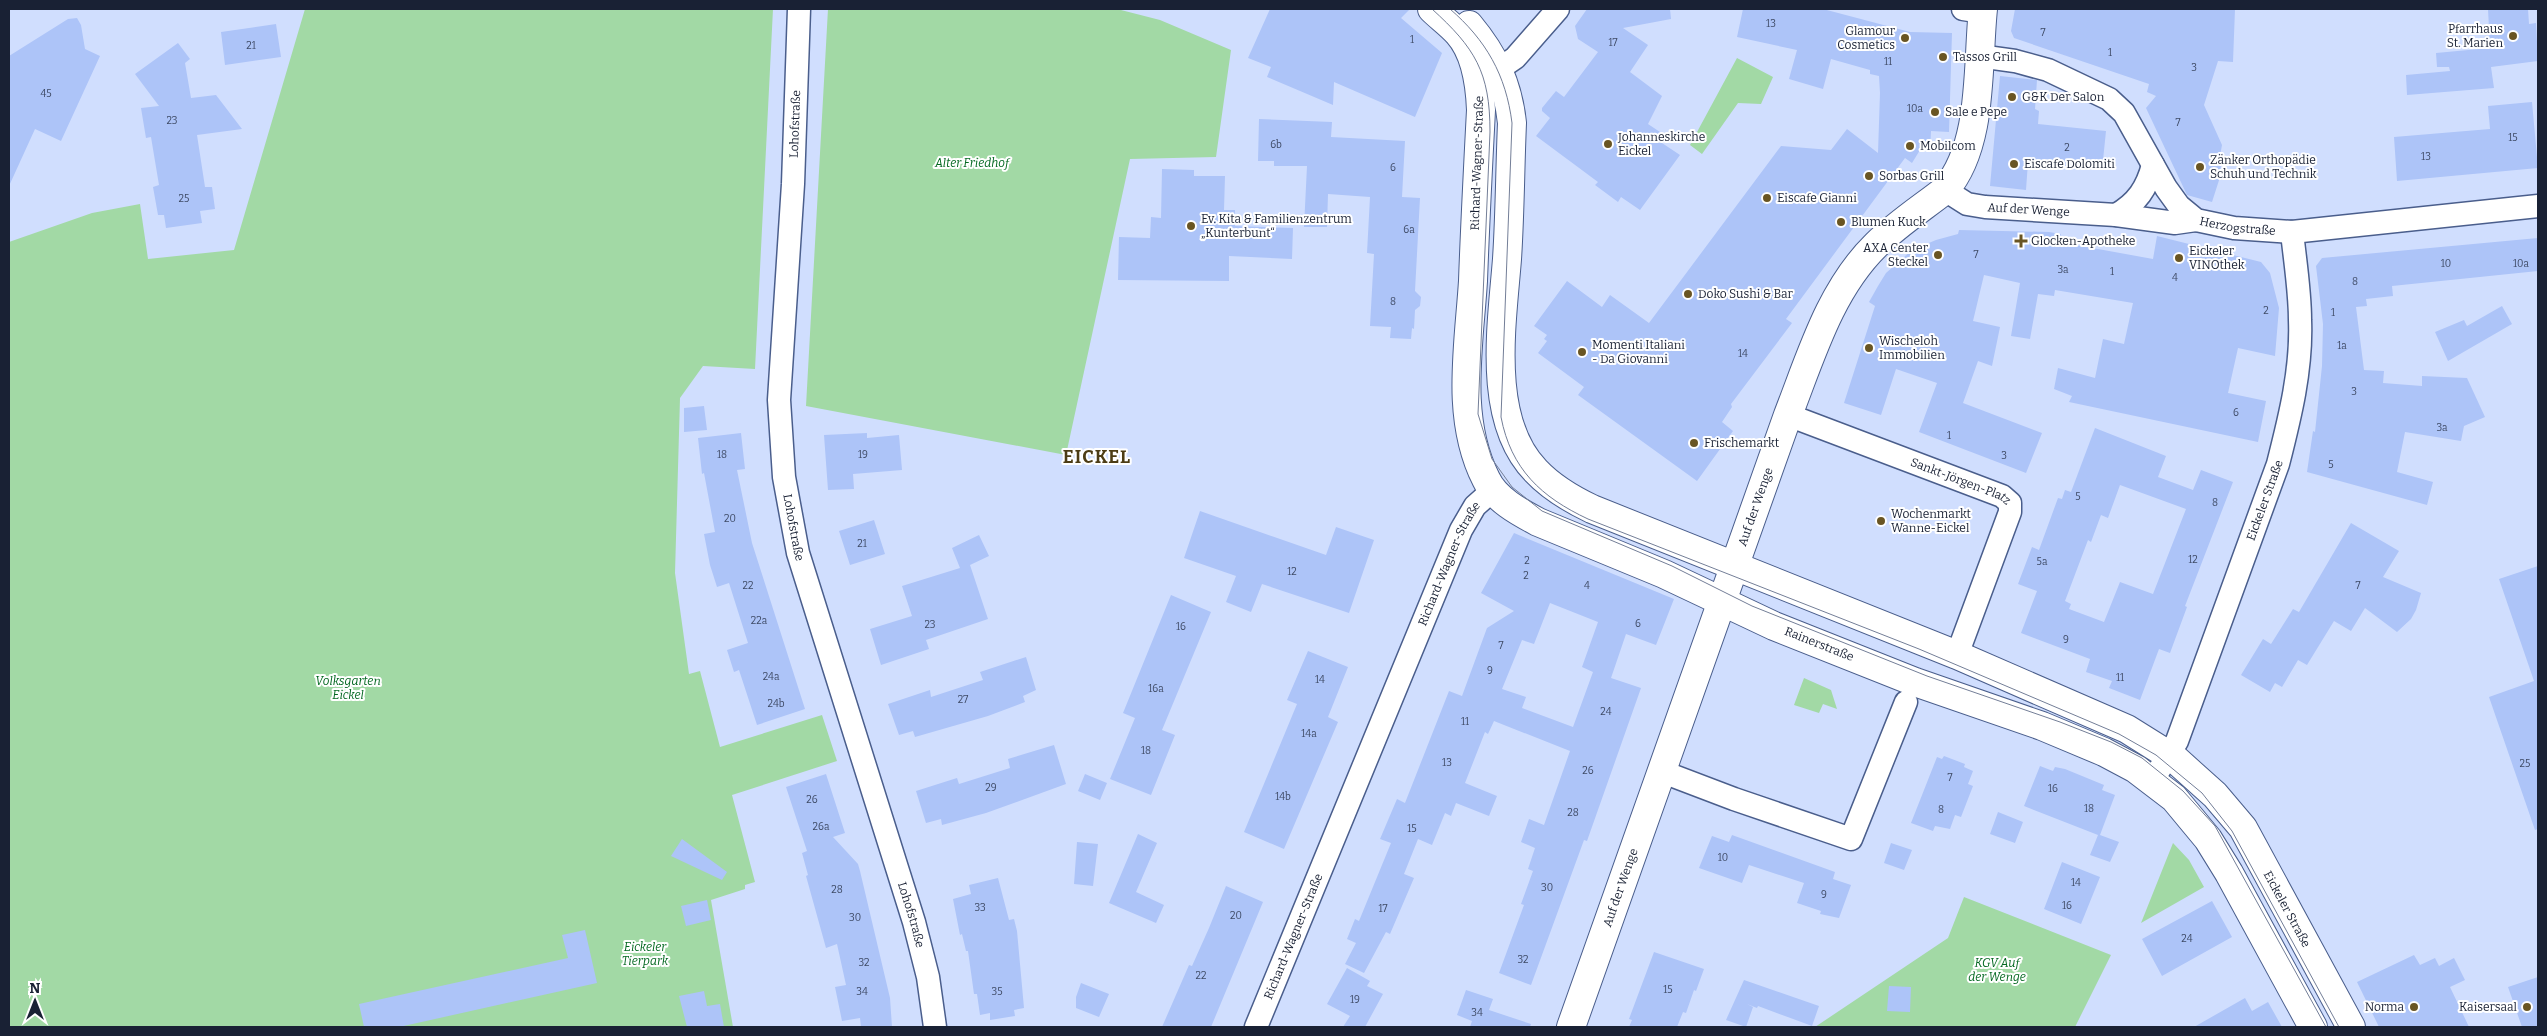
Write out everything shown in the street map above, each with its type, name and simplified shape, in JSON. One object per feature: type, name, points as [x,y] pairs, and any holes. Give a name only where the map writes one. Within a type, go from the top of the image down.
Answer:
[{"type":"street","name":"Lohofstraße","points":[[799,9],[792,184],[779,400],[784,477],[798,553],[914,922],[928,977],[934,1027]]},
{"type":"street","points":[[1432,9],[1458,33],[1468,49],[1510,101],[1512,123],[1500,384],[1512,432],[1525,458],[1535,470],[1568,497],[1592,509],[1957,655],[2127,729],[2170,756]]},
{"type":"street","points":[[1450,9],[1468,25],[1485,45],[1489,75]]},
{"type":"street","points":[[1489,75],[1515,58],[1558,9]]},
{"type":"street","points":[[1945,190],[1954,181],[1964,162],[1970,140],[1979,56],[1976,10]]},
{"type":"street","name":"Herzogstraße","points":[[1979,56],[2007,60],[2048,70],[2108,99],[2124,113],[2153,165],[2179,206],[2196,220],[2234,228],[2292,232],[2538,206]]},
{"type":"street","name":"Richard-Wagner-Straße","points":[[1256,1027],[1461,530],[1475,506],[1493,490],[1486,480],[1475,453],[1467,403],[1481,110],[1489,75]]},
{"type":"street","points":[[2116,215],[2135,202],[2144,191],[2153,165]]},
{"type":"street","name":"Auf der Wenge","points":[[1571,1027],[1663,772],[1788,414],[1828,314],[1853,271],[1896,226],[1945,190],[1962,202],[1984,207],[2116,215],[2175,223],[2196,220]]},
{"type":"street","name":"Eickeler Straße","points":[[2153,780],[2170,756],[2278,464],[2295,393],[2300,353],[2300,320],[2292,232]]},
{"type":"street","name":"Sankt-Jörgen-Platz","points":[[1788,414],[2002,496],[2010,503],[2010,512],[1957,655]]},
{"type":"street","name":"Rainerstraße","points":[[1493,490],[1519,512],[1538,522],[1664,574],[1723,602],[1883,670],[2077,740],[2136,769],[2153,780]]},
{"type":"street","points":[[1663,772],[1734,800],[1851,839],[1906,702]]},
{"type":"street","name":"Eickeler Straße","points":[[2170,756],[2215,794],[2243,828],[2351,1027]]},
{"type":"street","points":[[2153,780],[2174,798],[2208,839],[2234,881],[2313,1027]]},
{"type":"green space","name":"Volksgarten Eickel","points":[[305,9],[773,9],[755,369],[703,366],[680,398],[675,573],[689,674],[700,671],[720,747],[822,715],[837,761],[732,795],[755,882],[745,885],[745,889],[711,900],[733,1027],[9,1027],[9,242],[92,213],[140,204],[148,259],[234,250]]},
{"type":"green space","name":"Alter Friedhof","points":[[828,9],[1117,9],[1160,20],[1231,50],[1216,157],[1130,159],[1066,455],[806,406]]},
{"type":"green space","points":[[1737,58],[1773,77],[1761,104],[1738,103],[1702,154],[1690,145]]},
{"type":"green space","points":[[1804,678],[1831,690],[1837,709],[1823,704],[1819,713],[1794,705]]},
{"type":"green space","points":[[2173,843],[2189,860],[2204,887],[2141,923]]},
{"type":"green space","name":"KGV Auf der Wenge","points":[[1964,897],[2111,955],[2075,1027],[1815,1027],[1948,938]]},
{"type":"building","points":[[1270,9],[1410,9],[1401,18],[1442,53],[1415,117],[1334,82],[1333,105],[1267,77],[1271,67],[1248,58]]},
{"type":"building","points":[[1587,9],[1670,9],[1671,19],[1623,28],[1648,45],[1630,72],[1662,96],[1648,124],[1666,136],[1662,143],[1680,155],[1640,210],[1621,197],[1618,202],[1595,185],[1598,182],[1536,136],[1550,118],[1542,111],[1542,108],[1556,91],[1564,97],[1598,52],[1578,39],[1575,26]]},
{"type":"building","points":[[1743,9],[1823,9],[1910,32],[1952,33],[1949,132],[1931,131],[1930,151],[1920,150],[1912,163],[1905,158],[1786,319],[1792,323],[1731,404],[1732,407],[1722,422],[1733,431],[1697,481],[1578,395],[1584,387],[1538,353],[1547,341],[1544,339],[1547,335],[1534,326],[1567,281],[1602,307],[1610,295],[1649,323],[1781,146],[1831,150],[1847,129],[1878,153],[1879,76],[1870,74],[1870,70],[1831,59],[1823,89],[1789,79],[1797,50],[1737,37]]},
{"type":"building","points":[[2015,9],[2235,9],[2233,62],[2218,61],[2204,105],[2222,145],[2220,156],[2222,161],[2221,174],[2212,202],[2187,195],[2146,108],[2156,96],[2147,92],[2149,84],[2014,38],[2011,31]]},
{"type":"building","points":[[2488,9],[2528,9],[2529,24],[2536,23],[2538,61],[2491,67],[2494,88],[2407,95],[2406,75],[2450,71],[2449,67],[2437,67],[2436,53],[2490,48]]},
{"type":"building","points":[[77,18],[81,25],[85,49],[100,56],[61,141],[35,129],[9,186],[9,56],[68,19]]},
{"type":"building","points":[[276,24],[281,57],[225,65],[221,32]]},
{"type":"building","points":[[178,43],[190,59],[185,63],[191,98],[216,95],[242,129],[197,135],[205,187],[212,187],[215,209],[200,211],[202,223],[166,228],[164,215],[158,215],[153,187],[159,185],[151,137],[146,138],[141,108],[159,106],[135,74]]},
{"type":"building","points":[[2000,76],[2037,80],[2035,109],[2039,111],[2038,124],[2106,131],[2102,170],[2028,162],[2026,190],[1990,186]]},
{"type":"building","points":[[2532,102],[2538,168],[2397,181],[2394,137],[2490,129],[2488,106]]},
{"type":"building","points":[[1259,119],[1332,122],[1331,137],[1405,141],[1402,197],[1420,198],[1415,291],[1421,297],[1420,306],[1415,310],[1414,329],[1412,328],[1411,339],[1390,338],[1391,327],[1370,326],[1374,254],[1367,253],[1370,197],[1328,194],[1327,227],[1304,227],[1307,166],[1274,166],[1274,161],[1258,161]]},
{"type":"building","points":[[1162,169],[1194,170],[1194,176],[1225,176],[1224,210],[1235,210],[1235,226],[1293,228],[1292,259],[1229,256],[1229,281],[1118,280],[1119,237],[1150,238],[1151,217],[1161,218]]},
{"type":"building","points":[[1959,230],[2049,232],[2061,234],[2060,241],[2065,243],[2153,259],[2157,236],[2261,262],[2270,273],[2279,308],[2275,356],[2238,348],[2228,393],[2266,401],[2258,442],[2069,402],[2072,396],[2054,389],[2058,368],[2095,378],[2103,339],[2124,344],[2133,303],[2055,290],[2054,296],[2038,294],[2030,339],[2011,336],[2020,283],[1984,275],[1973,321],[2000,327],[1992,366],[1978,361],[1963,403],[2042,433],[2026,473],[1919,432],[1937,383],[1896,369],[1881,415],[1844,403],[1875,306],[1869,302],[1886,273],[1912,250],[1936,240],[1958,234]]},
{"type":"building","points":[[2538,238],[2538,271],[2392,286],[2393,296],[2366,299],[2367,306],[2356,307],[2364,370],[2384,371],[2383,383],[2422,386],[2422,376],[2467,378],[2485,417],[2464,426],[2461,441],[2405,432],[2397,472],[2433,482],[2427,505],[2307,472],[2313,431],[2315,432],[2322,366],[2323,324],[2316,266],[2322,258]]},
{"type":"building","points":[[2502,306],[2512,324],[2448,361],[2435,332],[2464,320],[2467,326]]},
{"type":"building","points":[[704,406],[707,430],[684,432],[684,408]]},
{"type":"building","points":[[2095,428],[2166,456],[2158,477],[2193,490],[2201,470],[2233,482],[2185,606],[2187,607],[2170,653],[2159,649],[2140,700],[2109,688],[2112,681],[2086,672],[2090,659],[2021,633],[2037,591],[2018,584],[2032,547],[2039,550],[2058,498],[2062,499],[2065,490],[2071,492]],"holes":[[[2120,485],[2186,509],[2153,594],[2120,582],[2104,622],[2069,609],[2071,604],[2065,601],[2088,540],[2091,542],[2101,515],[2108,518]]]},
{"type":"building","points":[[741,433],[745,469],[737,470],[752,543],[805,709],[757,725],[739,670],[734,672],[727,650],[748,643],[729,583],[717,587],[710,565],[704,534],[715,532],[704,473],[702,474],[698,438]]},
{"type":"building","points":[[867,433],[867,438],[899,435],[902,470],[853,474],[854,489],[828,490],[824,435]]},
{"type":"building","points":[[1200,511],[1326,555],[1336,527],[1374,540],[1349,613],[1262,584],[1251,612],[1226,602],[1236,576],[1184,558]]},
{"type":"building","points":[[874,520],[885,554],[850,565],[839,531]]},
{"type":"building","points":[[2351,523],[2399,551],[2383,577],[2421,593],[2411,619],[2397,632],[2365,608],[2351,631],[2334,621],[2307,665],[2298,660],[2282,687],[2275,683],[2270,692],[2241,675],[2263,639],[2271,644],[2293,609],[2299,612]]},
{"type":"building","points":[[1514,533],[1674,599],[1656,645],[1626,634],[1611,678],[1641,688],[1587,841],[1584,840],[1531,985],[1499,973],[1524,905],[1521,904],[1533,871],[1528,869],[1535,848],[1521,842],[1529,819],[1544,825],[1570,751],[1494,721],[1488,734],[1485,732],[1465,783],[1497,796],[1489,816],[1456,803],[1451,816],[1445,813],[1432,845],[1418,839],[1404,874],[1414,878],[1390,934],[1386,932],[1364,973],[1345,964],[1356,943],[1347,939],[1355,919],[1359,921],[1391,843],[1380,839],[1397,799],[1405,803],[1449,691],[1462,696],[1487,628],[1514,611],[1481,593]],"holes":[[[1550,603],[1598,622],[1582,667],[1593,672],[1573,727],[1522,708],[1526,697],[1502,689],[1522,640],[1534,644]]]},
{"type":"building","points":[[979,535],[989,556],[970,565],[988,619],[926,640],[929,649],[881,665],[870,629],[912,616],[902,586],[960,568],[952,548]]},
{"type":"building","points":[[2538,566],[2538,829],[2535,830],[2489,697],[2534,681],[2499,579]]},
{"type":"building","points":[[1171,595],[1211,612],[1162,730],[1175,735],[1151,795],[1110,779],[1135,718],[1123,713]]},
{"type":"building","points":[[1308,651],[1348,667],[1328,717],[1338,722],[1284,849],[1244,832],[1297,704],[1287,700]]},
{"type":"building","points":[[1026,657],[1036,690],[1023,696],[1025,702],[988,716],[915,737],[913,731],[899,735],[888,704],[930,690],[931,697],[983,680],[980,672]]},
{"type":"building","points":[[1054,745],[1066,784],[986,813],[942,825],[941,819],[926,823],[916,791],[957,778],[959,784],[1010,768],[1008,759]]},
{"type":"building","points":[[1944,756],[1965,764],[1964,767],[1973,771],[1968,784],[1973,786],[1961,817],[1955,815],[1950,829],[1935,826],[1933,831],[1911,823],[1937,757],[1942,759]]},
{"type":"building","points":[[2040,766],[2053,771],[2055,767],[2065,769],[2104,785],[2102,790],[2115,795],[2100,835],[2119,842],[2110,862],[2090,855],[2098,835],[2024,806]]},
{"type":"building","points":[[826,774],[845,833],[833,837],[858,864],[890,998],[892,1027],[861,1027],[860,1018],[842,1021],[835,987],[846,985],[837,944],[826,948],[806,876],[808,875],[802,853],[807,851],[786,787]]},
{"type":"building","points":[[1085,774],[1107,783],[1100,800],[1078,791]]},
{"type":"building","points":[[1998,812],[2023,822],[2015,843],[1990,834]]},
{"type":"building","points":[[1138,834],[1157,843],[1136,892],[1164,905],[1156,923],[1109,903]]},
{"type":"building","points":[[1732,835],[1835,872],[1833,879],[1851,885],[1839,918],[1820,914],[1821,911],[1797,903],[1804,883],[1749,865],[1742,883],[1699,868],[1712,836],[1729,842]]},
{"type":"building","points":[[682,839],[727,872],[722,880],[671,856]]},
{"type":"building","points":[[1077,842],[1098,844],[1093,886],[1074,884]]},
{"type":"building","points":[[1891,843],[1912,850],[1904,870],[1884,863]]},
{"type":"building","points":[[2062,862],[2100,877],[2081,924],[2044,909]]},
{"type":"building","points":[[998,878],[1009,920],[1014,919],[1017,931],[1024,1008],[1014,1010],[1015,1016],[990,1020],[990,1013],[980,1015],[977,994],[974,994],[968,951],[966,951],[962,934],[960,935],[953,899],[971,894],[969,885]]},
{"type":"building","points":[[1226,886],[1263,902],[1211,1027],[1162,1027],[1189,965],[1192,966]]},
{"type":"building","points":[[707,900],[711,920],[686,926],[681,906]]},
{"type":"building","points":[[2212,901],[2232,937],[2162,976],[2142,939]]},
{"type":"building","points":[[585,930],[597,983],[399,1027],[364,1027],[359,1004],[568,958],[562,935]]},
{"type":"building","points":[[1654,952],[1704,969],[1686,1013],[1683,1012],[1677,1027],[1629,1027],[1632,1020],[1629,1019]]},
{"type":"building","name":"Norma","points":[[2414,955],[2420,965],[2435,958],[2439,966],[2454,958],[2465,980],[2450,987],[2469,1027],[2379,1027],[2357,982]]},
{"type":"building","points":[[1347,968],[1370,981],[1367,986],[1383,994],[1365,1027],[1343,1027],[1350,1016],[1327,1004]]},
{"type":"building","name":"Kaisersaal","points":[[2538,977],[2538,1027],[2522,1027],[2508,987]]},
{"type":"building","points":[[1744,980],[1819,1006],[1812,1026],[1758,1006],[1757,1008],[1747,1004],[1753,1007],[1746,1027],[1726,1020]]},
{"type":"building","points":[[1081,983],[1109,994],[1099,1017],[1076,1008],[1076,997]]},
{"type":"building","points":[[1889,986],[1911,987],[1910,1012],[1887,1011]]},
{"type":"building","points":[[1466,990],[1493,999],[1489,1010],[1531,1024],[1530,1027],[1470,1027],[1472,1021],[1457,1015]]},
{"type":"building","points":[[704,991],[707,1006],[720,1004],[724,1027],[687,1027],[679,996]]},
{"type":"building","points":[[2245,998],[2252,1011],[2268,1002],[2282,1027],[2194,1027]]},
{"type":"tram line","points":[[1432,9],[1447,23],[1469,49],[1483,77],[1487,93],[1490,132],[1478,414],[1492,459],[1512,487],[1542,511],[1672,566],[1752,606],[1927,676],[2060,722],[2111,742],[2142,758],[2183,791],[2215,826],[2326,1027]]},
{"type":"tram line","points":[[1450,9],[1474,33],[1492,60],[1505,89],[1512,123],[1501,417],[1512,452],[1531,479],[1542,491],[1556,501],[1588,519],[1919,649],[2119,734],[2156,755],[2202,793],[2232,831],[2339,1027]]},
{"type":"place","name":"Pfarrhaus St. Marien","points":[[2513,36]]},
{"type":"place","name":"Glamour Cosmetics","points":[[1905,38]]},
{"type":"place","name":"Tassos Grill","points":[[1943,57]]},
{"type":"place","name":"G&K Der Salon","points":[[2012,97]]},
{"type":"place","name":"Sale e Pepe","points":[[1935,112]]},
{"type":"place","name":"Johanneskirche Eickel","points":[[1608,144]]},
{"type":"place","name":"Mobilcom","points":[[1910,146]]},
{"type":"place","name":"Eiscafe Dolomiti","points":[[2014,164]]},
{"type":"place","name":"Zänker Orthopädie Schuh und Technik","points":[[2200,167]]},
{"type":"place","name":"Sorbas Grill","points":[[1869,176]]},
{"type":"place","name":"Eiscafe Gianni","points":[[1767,198]]},
{"type":"place","name":"Blumen Kuck","points":[[1841,222]]},
{"type":"place","name":"Ev. Kita & Familienzentrum „Kunterbunt“","points":[[1191,226]]},
{"type":"place","name":"Glocken-Apotheke","points":[[2021,241]]},
{"type":"place","name":"AXA Center Steckel","points":[[1938,255]]},
{"type":"place","name":"Eickeler VINOthek","points":[[2179,258]]},
{"type":"place","name":"Doko Sushi & Bar","points":[[1688,294]]},
{"type":"place","name":"Wischeloh Immobilien","points":[[1869,348]]},
{"type":"place","name":"Momenti Italiani - Da Giovanni","points":[[1582,352]]},
{"type":"place","name":"Frischemarkt","points":[[1694,443]]},
{"type":"place","name":"Wochenmarkt Wanne-Eickel","points":[[1881,521]]},
{"type":"place","name":"Norma","points":[[2414,1007]]},
{"type":"place","name":"Kaisersaal","points":[[2527,1007]]},
{"type":"district","name":"EICKEL","points":[[1097,457]]},
{"type":"park label","name":"Eickeler Tierpark","points":[[645,954]]}]
